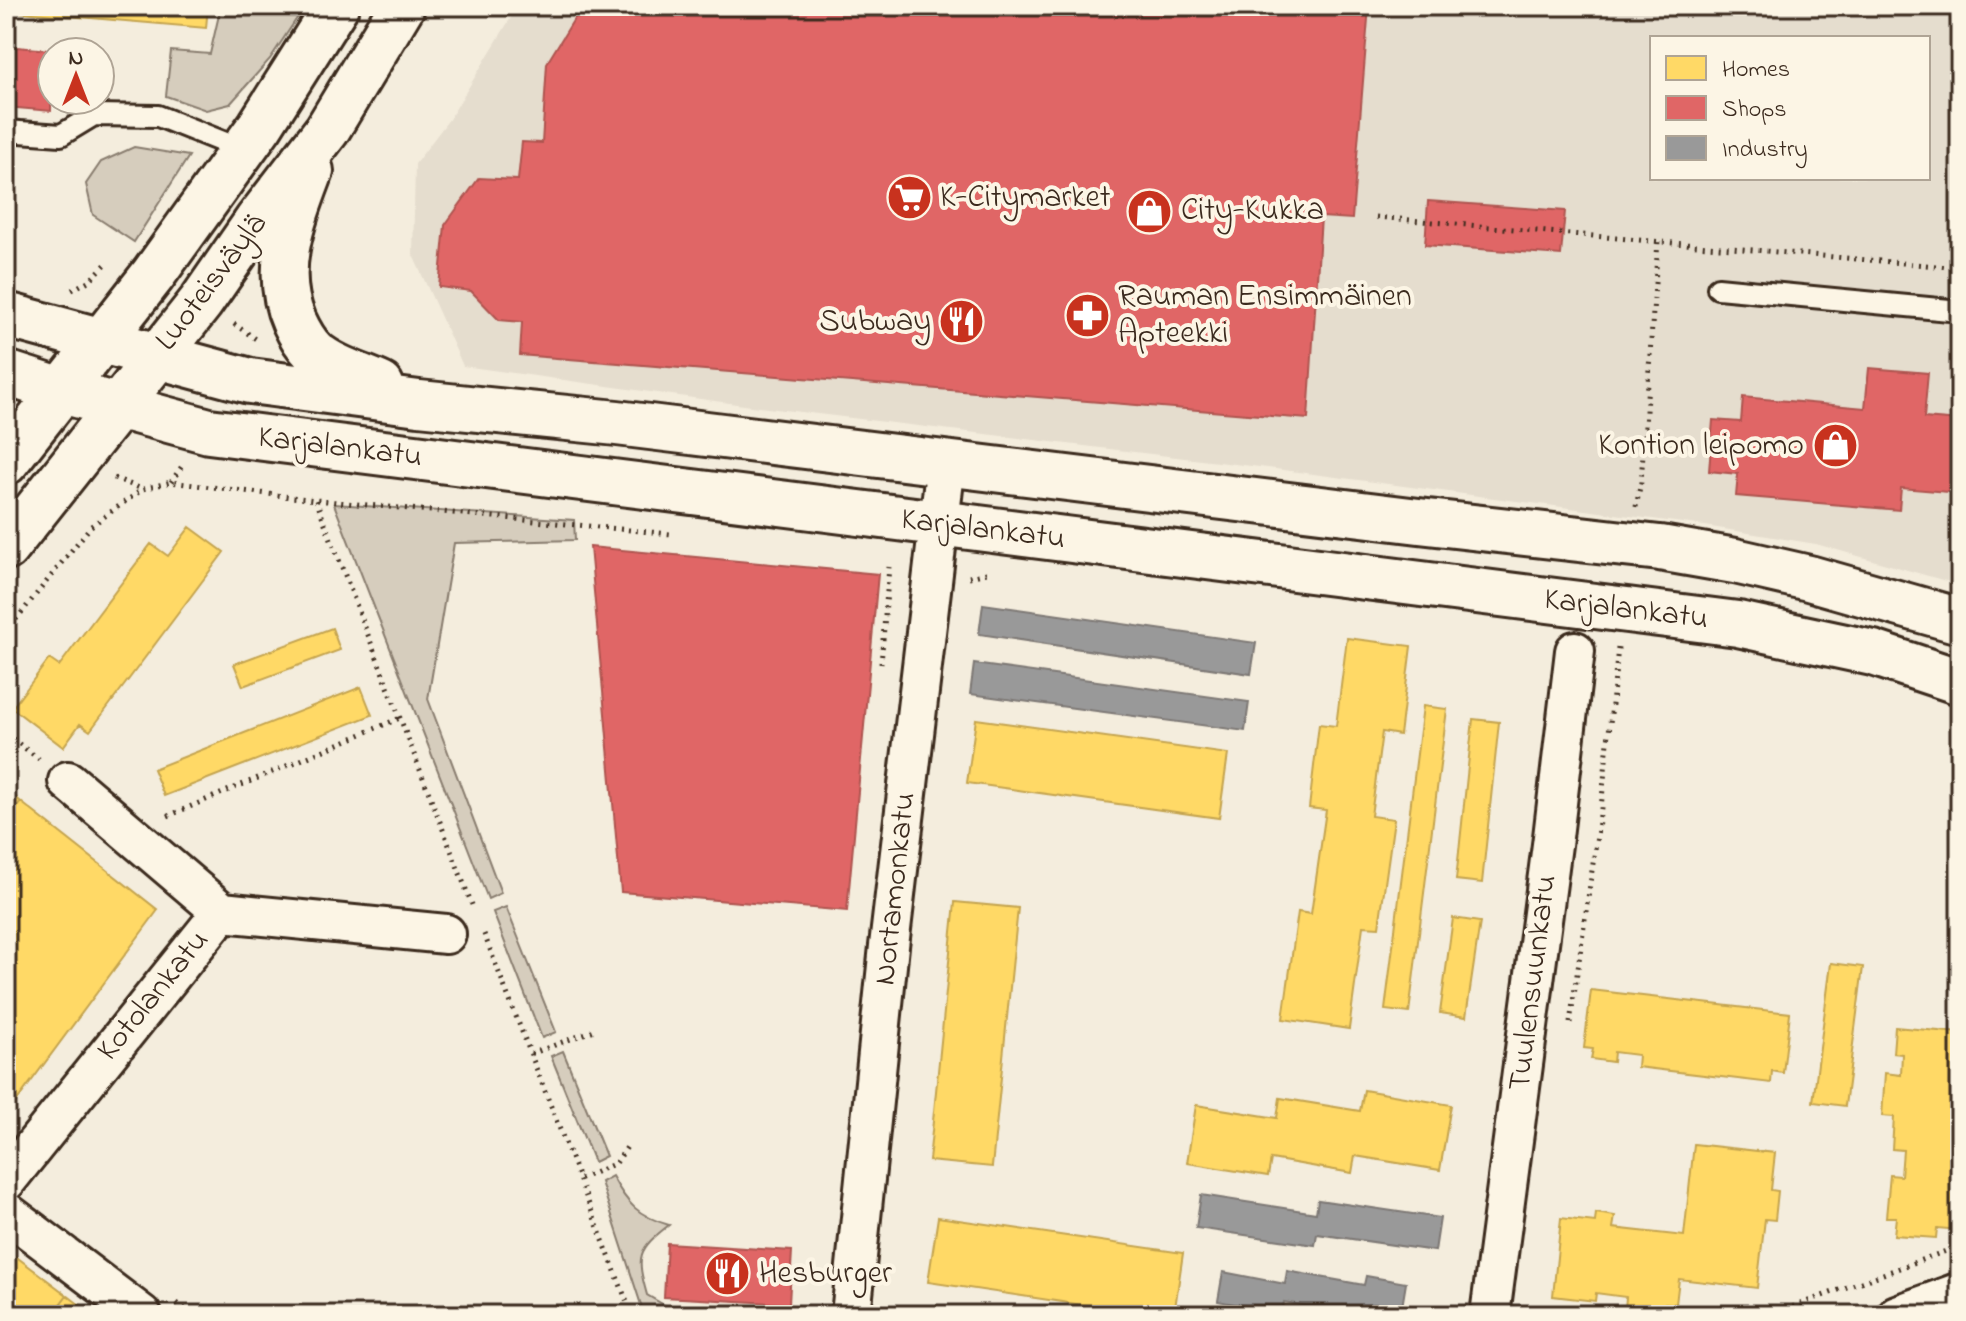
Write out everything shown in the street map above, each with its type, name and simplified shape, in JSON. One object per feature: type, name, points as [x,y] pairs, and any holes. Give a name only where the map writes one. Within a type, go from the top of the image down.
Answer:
[{"type":"main road","name":"Luoteisväylä","points":[[6,462],[153,275],[243,150],[336,6]]},
{"type":"main road","name":"Luoteisväylä","points":[[6,548],[201,302],[257,221],[327,130],[402,6]]},
{"type":"main road","points":[[327,130],[294,218],[287,248],[283,279],[289,309],[302,337],[313,351],[330,363],[419,403]]},
{"type":"main road","name":"Karjalankatu","points":[[6,315],[250,381],[1403,520],[1660,548],[1809,578],[1960,621]]},
{"type":"main road","name":"Karjalankatu","points":[[6,373],[209,431],[1738,624],[1873,653],[1960,682]]},
{"type":"street","name":"Nortamonkatu","points":[[851,1315],[889,946],[946,463]]},
{"type":"street","name":"Tuulensuunkatu","points":[[1490,1315],[1575,651]]},
{"type":"street","points":[[68,781],[222,912]]},
{"type":"street","name":"Kotolankatu","points":[[6,1181],[222,912],[446,934]]},
{"type":"street","points":[[6,1212],[142,1315]]},
{"type":"street","points":[[1897,1315],[1960,1292]]},
{"type":"lane","points":[[6,131],[61,135],[94,115],[158,116],[243,150]]},
{"type":"lane","points":[[1718,288],[1960,311]]},
{"type":"path","points":[[1376,217],[1960,268]]},
{"type":"path","points":[[1634,517],[1641,482],[1658,241]]},
{"type":"path","points":[[6,632],[91,526],[143,489],[171,482],[316,500]]},
{"type":"path","points":[[130,832],[400,718]]},
{"type":"path","points":[[531,1054],[597,1029]]},
{"type":"path","points":[[580,1179],[616,1163],[627,1147]]},
{"type":"path","points":[[1770,1315],[1789,1312],[1960,1246]]},
{"type":"shaded area","points":[[221,6],[305,6],[270,59],[230,104],[206,110],[166,96],[171,51],[210,54]]},
{"type":"shaded area","points":[[518,6],[1960,6],[1960,585],[1816,544],[1705,526],[1268,468],[751,406],[463,366],[413,255],[415,164],[450,118]]},
{"type":"shaded area","points":[[134,147],[189,156],[134,242],[93,215],[86,184],[101,162]]},
{"type":"shaded area","points":[[334,504],[574,520],[575,540],[454,543],[428,699],[501,893],[488,899]]},
{"type":"shaded area","points":[[506,907],[556,1032],[542,1038],[493,912]]},
{"type":"shaded area","points":[[563,1051],[606,1156],[594,1162],[551,1056]]},
{"type":"shaded area","points":[[612,1176],[634,1208],[669,1225],[651,1241],[642,1255],[641,1271],[647,1295],[671,1309],[722,1309],[722,1315],[644,1314],[601,1182]]},
{"type":"building: Homes","points":[[10,6],[208,6],[206,28],[10,11]]},
{"type":"building: Homes","points":[[190,527],[224,552],[90,731],[80,724],[63,747],[12,708],[49,659],[59,666],[151,544],[168,556]]},
{"type":"building: Homes","points":[[332,628],[340,650],[243,686],[234,664]]},
{"type":"building: Homes","points":[[1347,638],[1411,646],[1400,735],[1382,732],[1371,816],[1394,819],[1379,927],[1363,926],[1349,1029],[1283,1019],[1298,912],[1311,914],[1326,810],[1309,808],[1319,724],[1336,726]]},
{"type":"building: Homes","points":[[361,687],[372,715],[164,796],[153,769]]},
{"type":"building: Homes","points":[[1423,706],[1447,709],[1409,1013],[1385,1010]]},
{"type":"building: Homes","points":[[976,719],[1228,754],[1219,818],[967,783]]},
{"type":"building: Homes","points":[[1473,719],[1499,722],[1482,883],[1456,880]]},
{"type":"building: Homes","points":[[6,789],[21,802],[6,821]]},
{"type":"building: Homes","points":[[21,802],[158,910],[10,1110],[6,1107],[6,821]]},
{"type":"building: Homes","points":[[955,902],[1018,908],[992,1167],[929,1161]]},
{"type":"building: Homes","points":[[1453,918],[1480,922],[1466,1017],[1440,1013]]},
{"type":"building: Homes","points":[[1831,963],[1863,967],[1845,1106],[1813,1102]]},
{"type":"building: Homes","points":[[1591,990],[1790,1013],[1783,1073],[1772,1071],[1771,1083],[1637,1067],[1638,1055],[1614,1052],[1613,1062],[1591,1059],[1593,1049],[1584,1048]]},
{"type":"building: Homes","points":[[1895,1027],[1960,1033],[1960,1230],[1937,1228],[1936,1238],[1894,1235],[1896,1217],[1886,1217],[1890,1175],[1901,1176],[1903,1150],[1892,1149],[1894,1117],[1882,1116],[1885,1073],[1901,1075],[1902,1054],[1893,1053]]},
{"type":"building: Homes","points":[[1364,1090],[1451,1105],[1440,1170],[1355,1156],[1352,1173],[1271,1159],[1268,1176],[1187,1163],[1196,1105],[1277,1118],[1280,1098],[1360,1111]]},
{"type":"building: Homes","points":[[1694,1144],[1775,1153],[1771,1190],[1778,1191],[1775,1220],[1765,1219],[1757,1288],[1679,1279],[1676,1304],[1665,1303],[1664,1314],[1625,1309],[1626,1297],[1596,1293],[1595,1301],[1553,1296],[1561,1218],[1595,1222],[1596,1213],[1615,1216],[1613,1228],[1684,1236]]},
{"type":"building: Homes","points":[[938,1217],[1183,1253],[1174,1315],[1149,1315],[928,1282]]},
{"type":"building: Homes","points":[[6,1249],[67,1295],[52,1315],[6,1315]]},
{"type":"building: Homes","points":[[67,1295],[93,1315],[52,1315]]},
{"type":"building: Shops","name":"K-Citymarket","points":[[582,6],[1369,6],[1352,219],[1321,217],[1308,419],[520,355],[522,322],[499,320],[471,291],[439,287],[445,225],[479,178],[518,180],[522,142],[542,143],[547,63]]},
{"type":"building: Shops","points":[[6,46],[36,49],[36,110],[6,107]]},
{"type":"building: Shops","points":[[1428,201],[1565,211],[1561,255],[1425,245]]},
{"type":"building: Shops","name":"Kontion leipomo","points":[[1869,368],[1928,373],[1924,418],[1960,421],[1960,493],[1901,488],[1899,510],[1736,496],[1738,474],[1709,471],[1713,420],[1741,422],[1743,397],[1865,408]]},
{"type":"building: Shops","points":[[590,547],[878,574],[847,911],[621,892]]},
{"type":"building: Shops","name":"Hesburger","points":[[667,1243],[792,1251],[789,1304],[664,1297]]},
{"type":"building: Industry","points":[[983,604],[1256,643],[1251,674],[979,634]]},
{"type":"building: Industry","points":[[974,664],[1249,702],[1245,731],[970,694]]},
{"type":"building: Industry","points":[[1201,1195],[1316,1213],[1318,1200],[1440,1218],[1435,1251],[1317,1234],[1315,1245],[1196,1228]]},
{"type":"building: Industry","points":[[1287,1271],[1364,1285],[1366,1276],[1406,1283],[1401,1313],[1364,1306],[1362,1315],[1356,1315],[1284,1302],[1282,1313],[1218,1301],[1223,1272],[1285,1284]]},
{"type":"place","name":"K-Citymarket","points":[[909,198]]},
{"type":"place","name":"City-Kukka","points":[[1150,211]]},
{"type":"place","name":"Rauman Ensimmäinen Apteekki","points":[[1087,315]]},
{"type":"place","name":"Subway","points":[[962,322]]},
{"type":"place","name":"Kontion leipomo","points":[[1835,446]]},
{"type":"place","name":"Hesburger","points":[[728,1274]]}]
